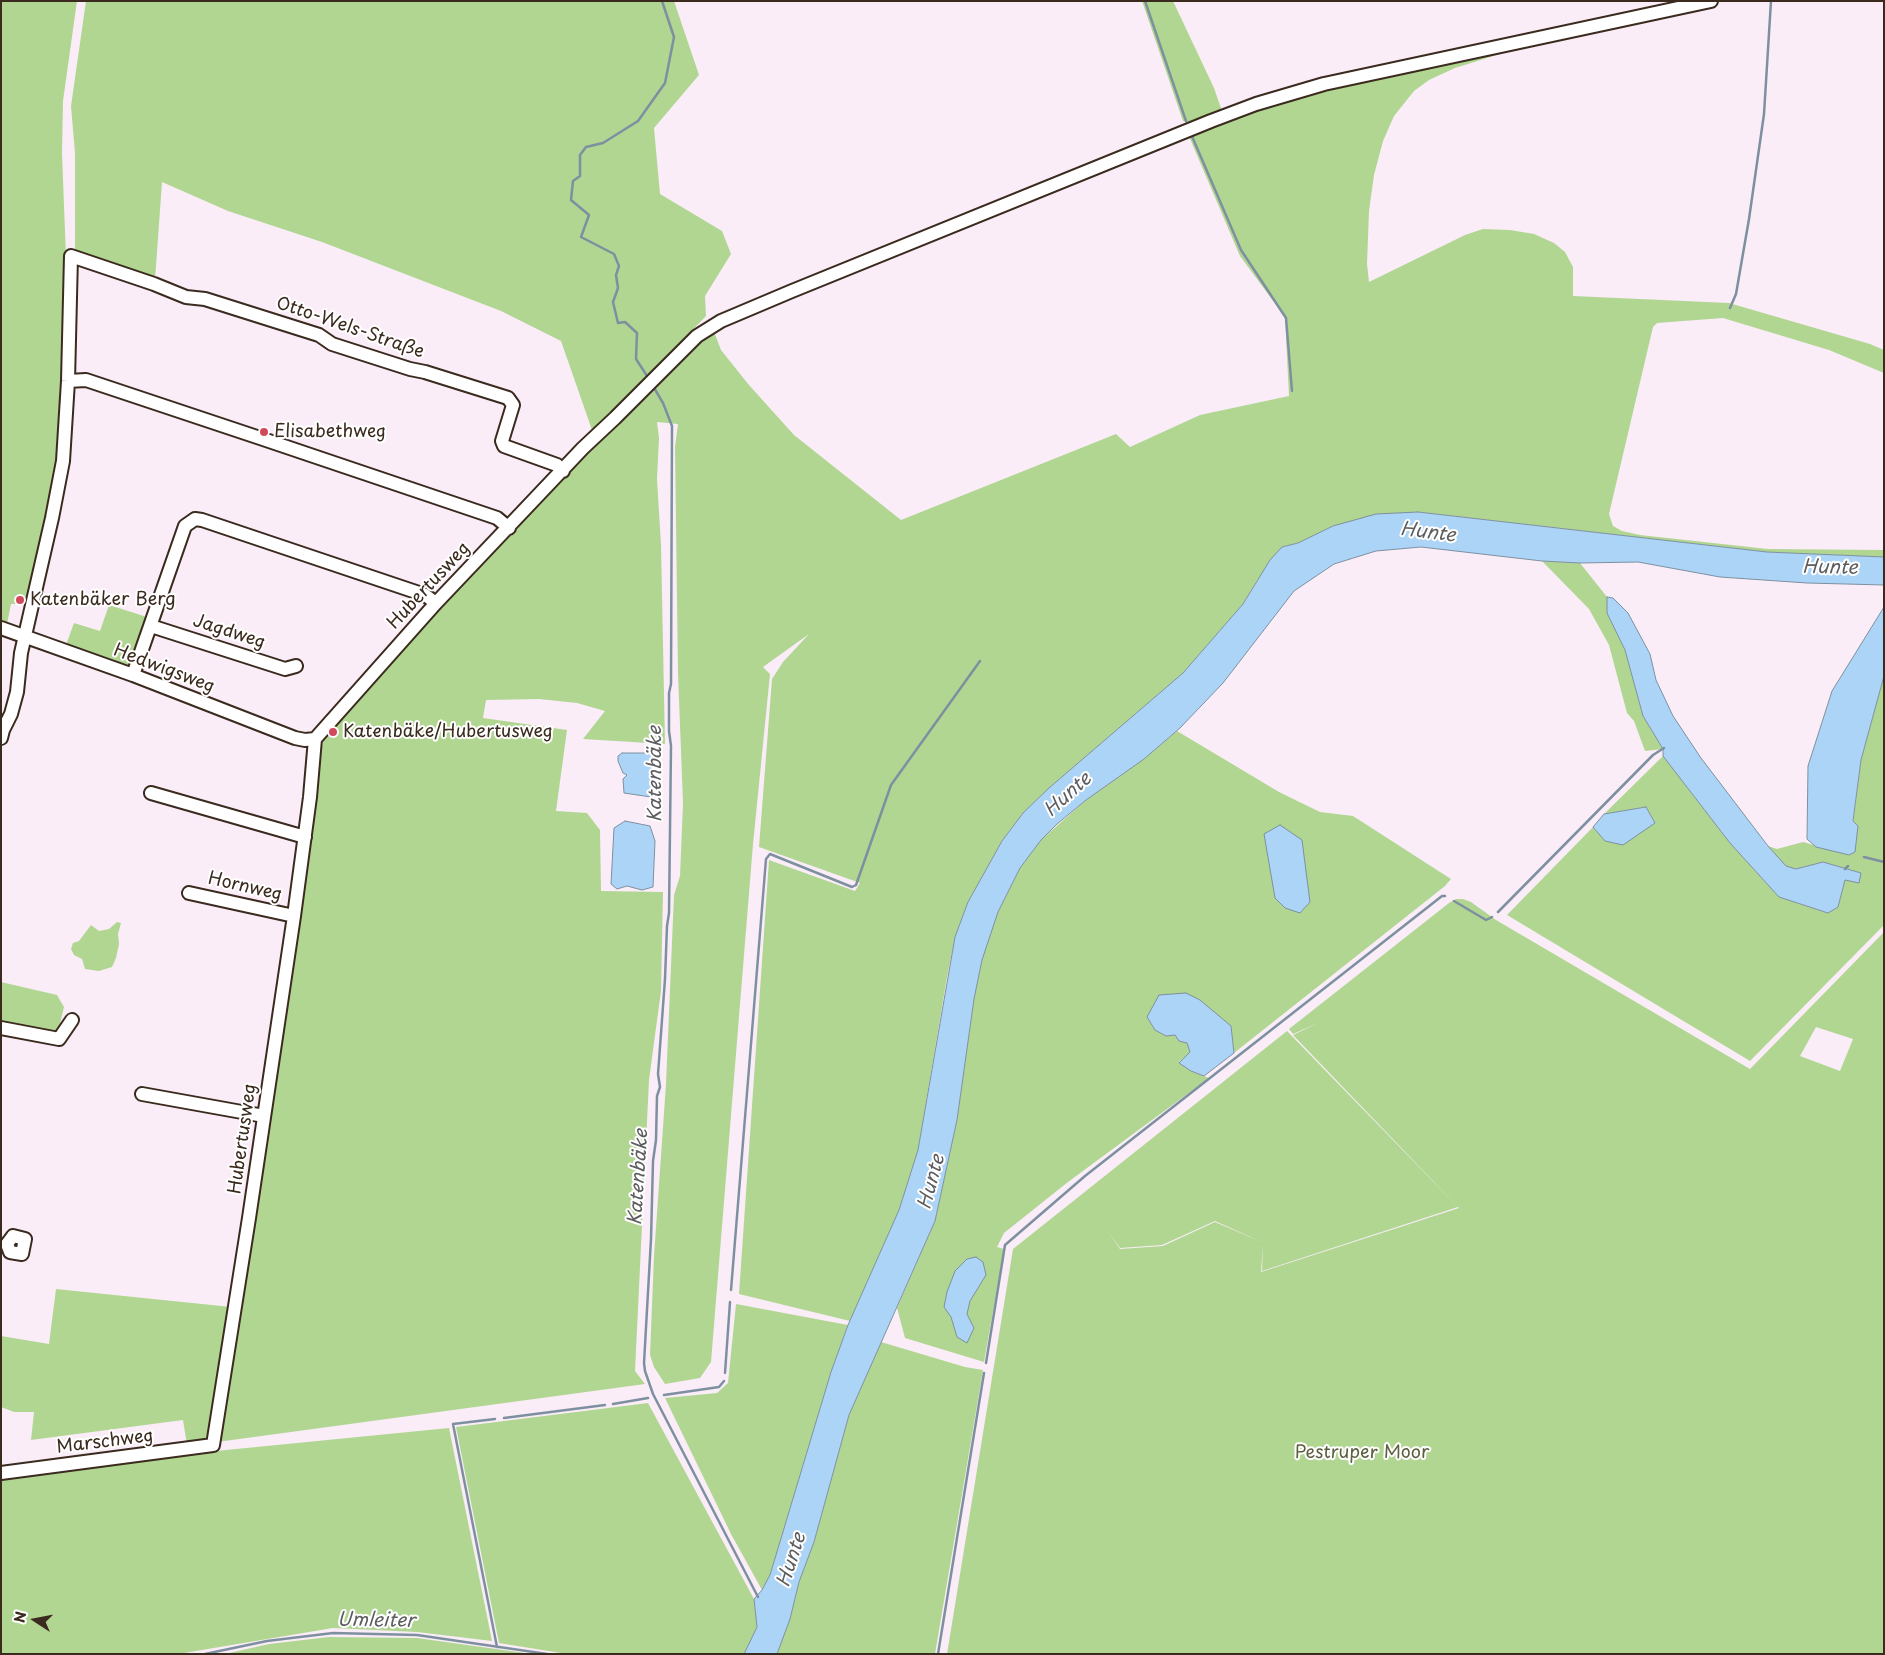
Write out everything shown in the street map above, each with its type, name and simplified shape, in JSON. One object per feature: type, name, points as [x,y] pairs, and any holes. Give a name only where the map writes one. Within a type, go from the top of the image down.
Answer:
[{"type":"street","name":"Hubertusweg","points":[[213,1446],[250,1218],[294,916],[305,837],[315,739],[436,603],[696,336],[721,321],[1202,124],[1256,104],[1324,84],[1711,1]]},
{"type":"street","name":"Otto-Wels-Straße","points":[[68,381],[71,256],[186,297],[215,302],[319,335],[332,344],[508,398],[513,405],[502,441],[504,446],[557,465],[563,471]]},
{"type":"street","points":[[1,738],[11,714],[17,692],[25,636],[63,461],[68,381],[86,380],[263,439],[497,518],[509,528]]},
{"type":"street","points":[[133,675],[184,526],[195,520],[202,520],[425,595],[436,603]]},
{"type":"street","name":"Jagdweg","points":[[151,626],[285,669],[296,666]]},
{"type":"street","name":"Hedwigsweg","points":[[1,628],[133,675],[295,738],[315,739]]},
{"type":"street","points":[[151,793],[305,837]]},
{"type":"street","name":"Hornweg","points":[[189,893],[294,916]]},
{"type":"street","points":[[1,1028],[59,1039],[72,1020]]},
{"type":"street","points":[[142,1094],[264,1116]]},
{"type":"street","name":"Marschweg","points":[[1,1472],[213,1446]]},
{"type":"green space","points":[[1,1],[77,1],[63,101],[62,154],[66,257],[57,460],[47,515],[25,604],[11,604],[7,624],[1,622]]},
{"type":"green space","points":[[86,1],[674,1],[699,75],[654,128],[660,194],[722,231],[731,254],[705,296],[706,316],[596,430],[592,430],[561,341],[501,311],[322,242],[228,211],[162,182],[155,280],[75,254],[75,153],[71,106]]},
{"type":"green space","points":[[1142,1],[1173,1],[1214,88],[1222,111],[1189,123],[1183,121]]},
{"type":"green space","points":[[1519,48],[1455,68],[1429,80],[1414,91],[1394,116],[1383,141],[1374,175],[1369,211],[1367,264],[1369,282],[1465,235],[1483,229],[1510,230],[1534,234],[1554,243],[1565,252],[1573,267],[1573,296],[1729,303],[1870,344],[1884,350],[1884,373],[1829,350],[1723,318],[1657,323],[1653,327],[1609,514],[1613,526],[1622,531],[1640,535],[1768,549],[1884,550],[1884,557],[1767,552],[1418,512],[1333,526],[1298,543],[1282,547],[1258,579],[1243,604],[1183,673],[1049,788],[1023,813],[1002,841],[968,902],[955,937],[918,1150],[899,1210],[850,1321],[739,1294],[769,860],[855,891],[860,883],[759,847],[772,679],[783,662],[809,634],[763,667],[770,674],[753,844],[711,1362],[700,1378],[665,1384],[654,1367],[650,1355],[654,1256],[666,1084],[674,895],[680,876],[683,803],[678,673],[675,447],[678,424],[657,422],[659,438],[657,479],[661,545],[665,744],[583,739],[605,711],[577,703],[539,699],[486,700],[483,718],[567,730],[556,811],[587,813],[600,830],[601,891],[663,892],[661,991],[649,1080],[635,1371],[645,1384],[217,1442],[318,762],[325,734],[440,606],[690,345],[713,329],[721,350],[749,385],[794,435],[901,520],[1116,434],[1130,447],[1200,415],[1289,396],[1285,317],[1240,256],[1188,134],[1311,91]]},
{"type":"green space","points":[[1542,561],[1580,563],[1607,597],[1607,613],[1625,650],[1643,716],[1663,749],[1645,751],[1634,721],[1627,713],[1609,645],[1589,609]]},
{"type":"green space","points":[[109,605],[147,617],[130,665],[127,667],[66,645],[74,623],[100,631]]},
{"type":"green space","points":[[1884,676],[1884,925],[1750,1061],[1507,915],[1593,827],[1605,841],[1655,823],[1646,807],[1604,814],[1663,756],[1730,843],[1779,897],[1828,913],[1838,907],[1845,880],[1861,873],[1823,862],[1796,869],[1786,867],[1768,846],[1777,849],[1803,842],[1849,855],[1861,760]]},
{"type":"green space","points":[[1177,731],[1279,792],[1320,812],[1353,816],[1451,879],[1445,886],[1234,1053],[1231,1026],[1147,1017],[1155,1030],[1166,1036],[1175,1034],[1187,1043],[1190,1052],[1179,1062],[1191,1071],[1209,1078],[1068,1182],[1004,1233],[997,1247],[1004,1249],[984,1362],[905,1338],[897,1308],[935,1221],[957,1120],[974,999],[982,960],[998,912],[1020,868],[1041,840],[1086,800],[1144,759]]},
{"type":"green space","name":"Pestruper Moor","points":[[1456,899],[1471,902],[1496,920],[1750,1069],[1884,932],[1884,1654],[947,1654],[1013,1249],[1287,1031],[1458,1207],[1262,1271],[1263,1245],[1261,1272],[1459,1208],[1293,1035],[1318,1023],[1293,1034],[1289,1029]],"holes":[[[1816,1027],[1853,1039],[1840,1071],[1800,1056]],[[1215,1221],[1264,1243],[1215,1222],[1163,1246],[1120,1249],[1107,1230],[1120,1248],[1162,1245]]]},
{"type":"green space","points":[[117,922],[121,923],[118,934],[119,944],[112,967],[99,971],[85,969],[82,959],[74,955],[71,949],[73,943],[79,941],[91,925],[99,931],[109,929]]},
{"type":"green space","points":[[1,982],[57,995],[64,1007],[58,1032],[1,1024]]},
{"type":"green space","points":[[56,1289],[231,1307],[212,1439],[187,1445],[183,1420],[31,1440],[34,1412],[14,1412],[1,1407],[1,1336],[49,1344]]},
{"type":"green space","points":[[736,1304],[848,1325],[831,1372],[770,1575],[762,1590],[731,1534],[665,1398],[717,1393],[728,1383]]},
{"type":"green space","points":[[881,1342],[965,1367],[983,1370],[935,1654],[777,1654],[790,1619],[799,1582],[814,1542],[849,1415]]},
{"type":"green space","points":[[648,1403],[754,1599],[757,1627],[744,1654],[567,1654],[499,1643],[456,1427]]},
{"type":"green space","points":[[449,1428],[492,1641],[417,1632],[333,1628],[178,1654],[1,1654],[1,1477],[216,1451]]},
{"type":"green space","points":[[329,1637],[417,1638],[532,1654],[225,1654],[269,1644]]},
{"type":"water","name":"Hunte","points":[[1418,512],[1767,552],[1884,557],[1884,585],[1807,583],[1720,577],[1638,562],[1580,563],[1542,561],[1421,547],[1376,551],[1334,564],[1294,591],[1223,683],[1180,728],[1144,759],[1086,800],[1057,824],[1041,840],[1020,868],[998,912],[982,960],[974,999],[957,1120],[935,1221],[849,1415],[814,1542],[799,1582],[790,1619],[777,1654],[744,1654],[757,1627],[754,1599],[762,1590],[770,1575],[831,1372],[848,1325],[899,1210],[918,1150],[955,937],[968,902],[1002,841],[1023,813],[1049,788],[1183,673],[1243,604],[1270,560],[1282,547],[1298,543],[1333,526],[1376,514]]},
{"type":"water","points":[[1607,597],[1613,598],[1628,613],[1650,654],[1656,680],[1673,716],[1701,758],[1768,846],[1786,866],[1796,869],[1823,862],[1861,873],[1859,883],[1845,880],[1838,907],[1828,913],[1779,897],[1730,843],[1663,756],[1663,749],[1643,716],[1625,650],[1607,613]]},
{"type":"water","points":[[1884,607],[1884,676],[1861,760],[1853,821],[1858,826],[1855,852],[1849,855],[1816,847],[1807,839],[1808,766],[1832,691]]},
{"type":"water","points":[[622,753],[656,753],[658,757],[658,770],[654,796],[624,793],[623,779],[627,775],[623,773],[618,761],[618,756]]},
{"type":"water","points":[[1646,807],[1655,823],[1623,845],[1605,841],[1593,827],[1604,814]]},
{"type":"water","points":[[625,821],[650,826],[655,841],[653,887],[642,890],[627,886],[617,889],[611,884],[614,828]]},
{"type":"water","points":[[1280,825],[1302,840],[1310,902],[1300,913],[1285,908],[1275,898],[1264,834]]},
{"type":"water","points":[[1186,993],[1200,1000],[1231,1026],[1234,1053],[1204,1076],[1191,1071],[1179,1063],[1190,1052],[1187,1043],[1179,1041],[1175,1035],[1166,1036],[1155,1030],[1147,1017],[1159,995]]},
{"type":"water","points":[[976,1257],[983,1262],[986,1275],[970,1301],[967,1314],[974,1328],[967,1343],[957,1337],[951,1317],[944,1307],[947,1292],[955,1271],[967,1259]]},
{"type":"waterway","name":"Katenbäke","points":[[649,379],[636,359],[637,333],[625,322],[618,323],[613,302],[618,288],[616,275],[619,266],[614,254],[581,237],[589,215],[571,200],[573,181],[580,176],[580,155],[586,147],[603,143],[638,121],[665,83],[674,37],[662,1]]},
{"type":"waterway","points":[[1145,1],[1186,121]]},
{"type":"waterway","points":[[1730,308],[1736,294],[1764,114],[1771,1]]},
{"type":"waterway","points":[[1191,134],[1241,250],[1286,318],[1292,391]]},
{"type":"waterway","name":"Katenbäke","points":[[653,386],[663,403],[672,426],[671,684],[669,693],[671,746],[669,913],[658,1074],[660,1087],[657,1096],[656,1140],[653,1161],[644,1363],[653,1394],[758,1597]]},
{"type":"waterway","points":[[731,1290],[766,859],[770,854],[852,887],[856,885],[891,785],[980,661]]},
{"type":"waterway","points":[[1498,912],[1653,755],[1664,748]]},
{"type":"waterway","points":[[1864,857],[1884,862]]},
{"type":"waterway","points":[[1845,869],[1848,866]]},
{"type":"waterway","points":[[986,1363],[1005,1245],[1085,1176],[1442,896],[1445,896]]},
{"type":"waterway","points":[[1454,901],[1486,920],[1492,917]]},
{"type":"waterway","points":[[725,1373],[730,1302]]},
{"type":"waterway","points":[[938,1654],[984,1373]]},
{"type":"waterway","points":[[664,1395],[719,1387],[724,1381]]},
{"type":"waterway","points":[[613,1404],[648,1398]]},
{"type":"waterway","points":[[504,1418],[605,1405]]},
{"type":"waterway","points":[[495,1419],[453,1424],[497,1647]]},
{"type":"waterway","name":"Umleiter","points":[[205,1654],[267,1641],[333,1633],[417,1635],[547,1654]]},
{"type":"place","name":"Elisabethweg","points":[[264,432]]},
{"type":"place","name":"Katenbäker Berg","points":[[20,600]]},
{"type":"place","name":"Katenbäke/Hubertusweg","points":[[333,732]]}]
